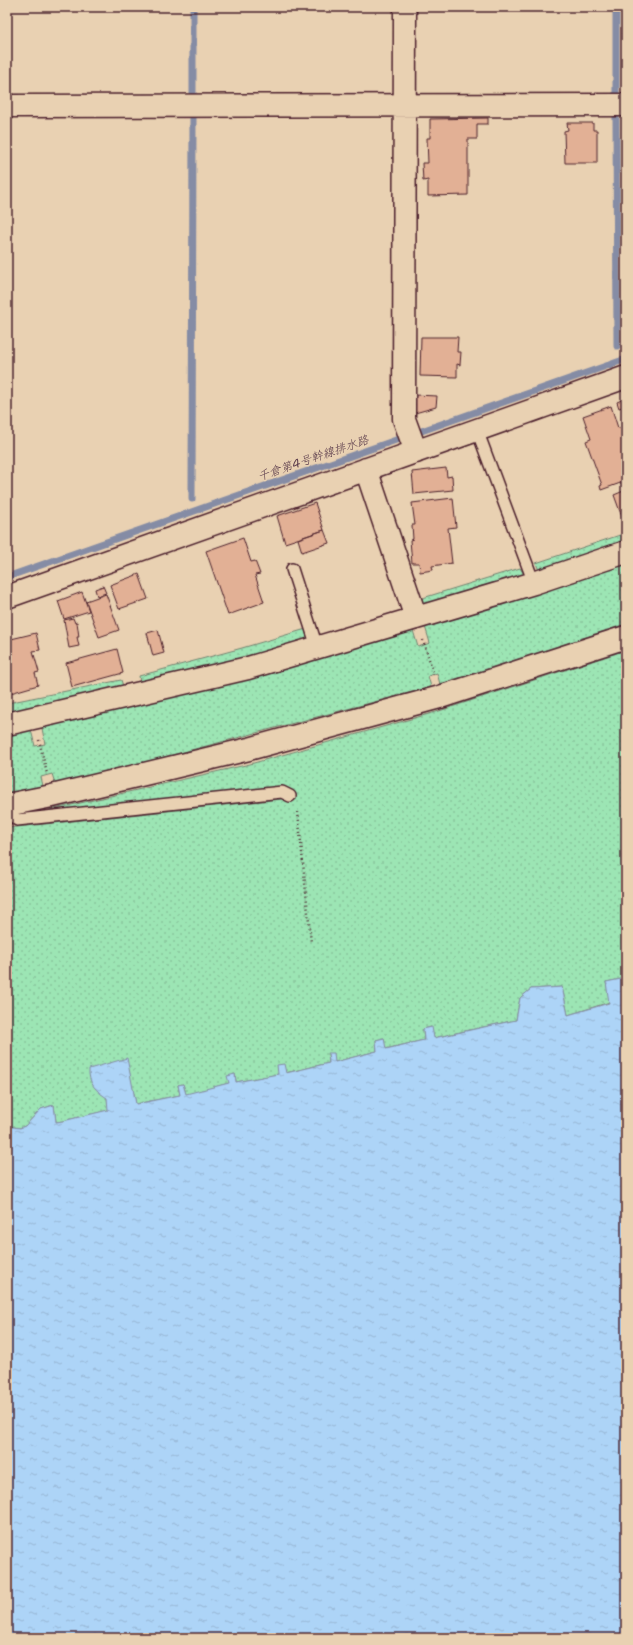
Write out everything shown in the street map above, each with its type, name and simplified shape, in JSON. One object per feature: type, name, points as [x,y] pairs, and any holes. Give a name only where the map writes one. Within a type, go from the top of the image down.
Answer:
[{"type":"street","points":[[404,7],[404,419],[411,439]]},
{"type":"street","points":[[7,106],[626,105]]},
{"type":"street","points":[[7,597],[366,469],[411,439],[477,430],[626,377]]},
{"type":"street","points":[[366,469],[416,618]]},
{"type":"street","points":[[7,724],[248,668],[534,583],[626,552]]},
{"type":"street","points":[[7,805],[52,796],[272,742],[440,697],[626,637]]},
{"type":"lane","points":[[477,430],[534,583]]},
{"type":"lane","points":[[292,569],[316,648]]},
{"type":"lane","points":[[7,811],[17,820],[282,792],[290,796]]},
{"type":"path","points":[[424,645],[434,674]]},
{"type":"path","points":[[40,745],[47,775]]},
{"type":"path","points":[[290,796],[297,808],[311,943]]},
{"type":"green space","points":[[626,533],[626,545],[540,573],[536,563]]},
{"type":"green space","points":[[626,560],[626,624],[440,684],[437,673],[428,676],[431,687],[92,776],[55,783],[52,774],[41,777],[43,786],[7,793],[7,731],[30,726],[35,746],[45,744],[41,723],[412,627],[418,647],[430,643],[424,623]]},
{"type":"green space","points":[[520,568],[524,574],[521,580],[426,610],[413,601]]},
{"type":"green space","points":[[306,629],[309,642],[141,687],[139,676]]},
{"type":"green space","points":[[626,650],[626,978],[606,982],[610,1002],[568,1015],[562,987],[531,989],[520,998],[516,1020],[433,1038],[431,1027],[423,1029],[424,1040],[385,1049],[384,1038],[376,1040],[377,1051],[335,1062],[328,1053],[329,1063],[285,1073],[278,1065],[279,1074],[236,1082],[235,1074],[229,1083],[186,1095],[183,1084],[178,1085],[180,1095],[136,1104],[126,1058],[107,1098],[109,1110],[56,1122],[54,1105],[41,1109],[25,1126],[20,1128],[7,1126],[7,828],[281,799],[292,790],[278,787],[41,812],[250,764],[436,712]]},
{"type":"green space","points":[[121,680],[124,689],[7,718],[7,703]]},
{"type":"water","points":[[626,978],[626,1638],[7,1638],[7,1126],[20,1128],[25,1126],[41,1109],[54,1105],[56,1122],[108,1110],[107,1098],[99,1092],[91,1082],[89,1069],[127,1058],[136,1104],[180,1095],[178,1085],[183,1084],[186,1094],[229,1083],[227,1076],[235,1074],[236,1082],[278,1074],[277,1065],[284,1064],[286,1073],[329,1063],[328,1053],[334,1053],[335,1062],[377,1051],[376,1040],[384,1038],[386,1049],[424,1040],[423,1029],[432,1027],[434,1038],[516,1020],[520,998],[531,989],[562,987],[568,1015],[609,1003],[606,982]]},
{"type":"building","points":[[488,118],[488,124],[477,124],[477,139],[468,139],[468,195],[428,196],[428,180],[423,181],[422,163],[428,163],[427,138],[430,138],[430,119]]},
{"type":"building","points":[[567,123],[593,123],[593,130],[597,130],[597,163],[565,163],[564,131],[568,130]]},
{"type":"building","points":[[421,337],[458,337],[457,352],[461,352],[460,365],[457,364],[457,377],[420,376]]},
{"type":"building","points":[[415,395],[437,396],[436,407],[415,413]]},
{"type":"building","points":[[626,398],[626,406],[619,408],[617,402]]},
{"type":"building","points":[[611,406],[618,428],[624,427],[626,433],[626,481],[601,490],[600,486],[602,485],[586,441],[591,439],[583,416]]},
{"type":"building","points":[[446,468],[447,477],[452,476],[453,490],[414,494],[412,472]]},
{"type":"building","points":[[626,490],[626,516],[622,517],[614,495]]},
{"type":"building","points":[[453,498],[456,527],[448,528],[452,563],[432,566],[433,570],[420,572],[419,563],[412,563],[410,540],[413,539],[412,525],[415,525],[412,503]]},
{"type":"building","points":[[315,503],[324,530],[285,543],[277,516]]},
{"type":"building","points":[[324,530],[329,543],[302,552],[298,539]]},
{"type":"building","points":[[243,538],[251,562],[255,561],[260,574],[255,575],[264,602],[228,615],[206,551]]},
{"type":"building","points":[[139,574],[148,599],[119,609],[110,585]]},
{"type":"building","points":[[103,586],[106,593],[97,596],[95,589]]},
{"type":"building","points":[[82,592],[89,611],[64,619],[58,601]]},
{"type":"building","points":[[106,594],[119,630],[99,637],[86,601]]},
{"type":"building","points":[[73,618],[75,623],[77,622],[79,637],[77,637],[79,646],[69,648],[64,620]]},
{"type":"building","points":[[158,630],[164,653],[153,656],[147,633]]},
{"type":"building","points":[[36,633],[40,650],[33,651],[39,672],[35,673],[38,685],[7,694],[7,640]]},
{"type":"building","points":[[117,649],[123,673],[72,687],[66,663]]},
{"type":"waterway","points":[[193,7],[193,95]]},
{"type":"waterway","points":[[616,7],[616,96]]},
{"type":"waterway","points":[[192,499],[193,116]]},
{"type":"waterway","points":[[616,116],[617,346]]},
{"type":"waterway","name":"千倉第4号幹線排水路","points":[[7,577],[626,359]]}]
